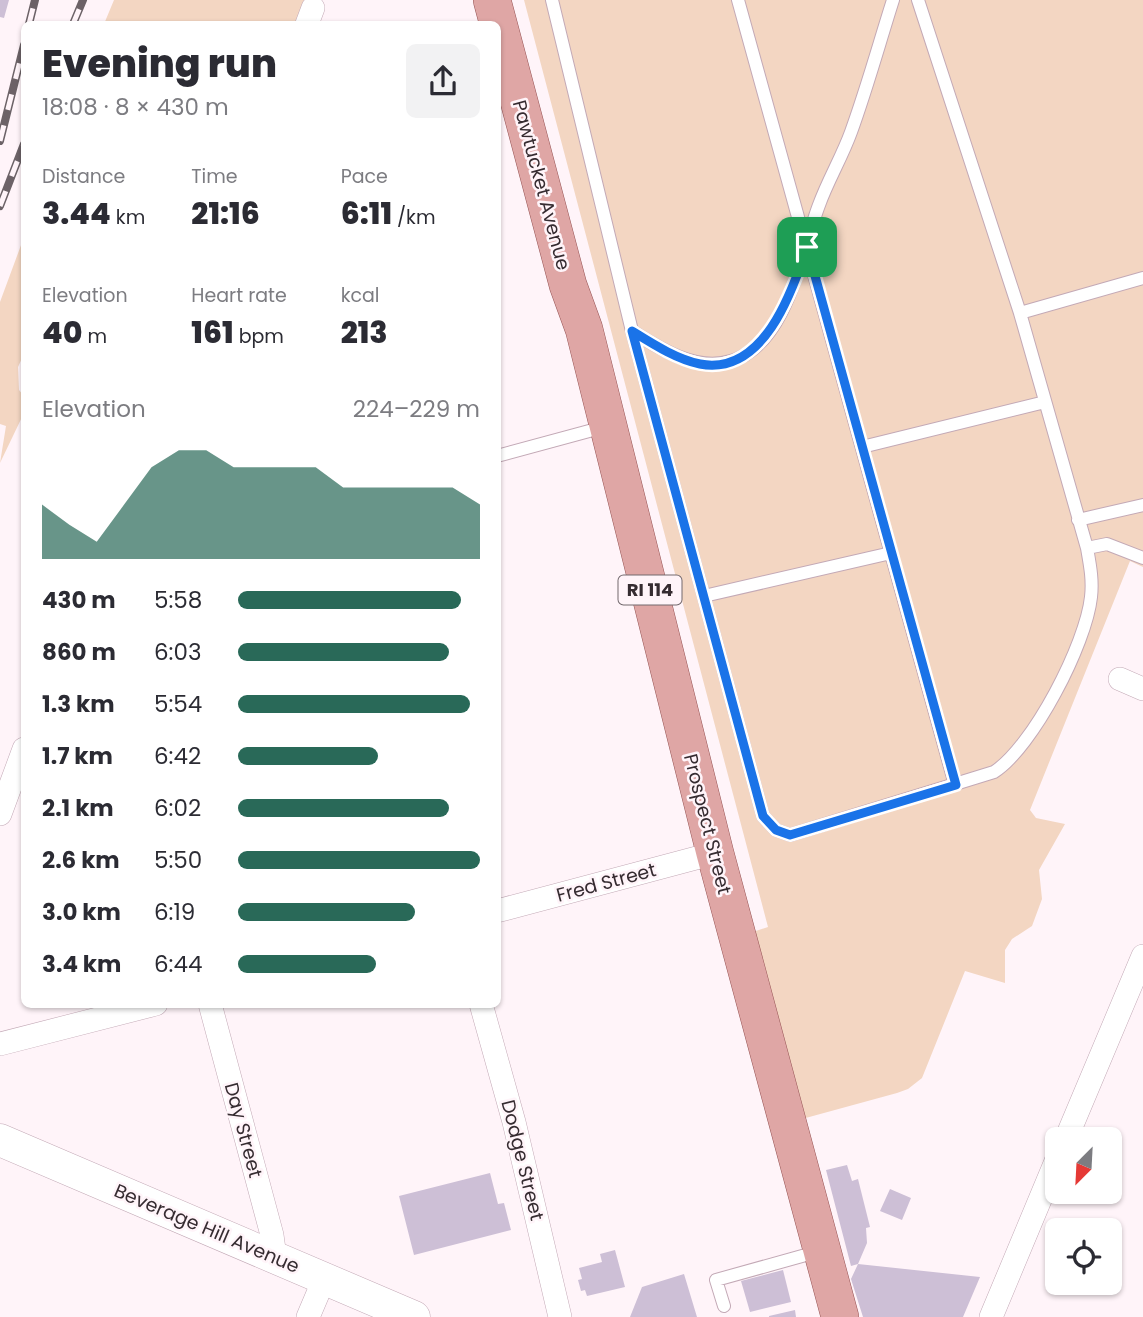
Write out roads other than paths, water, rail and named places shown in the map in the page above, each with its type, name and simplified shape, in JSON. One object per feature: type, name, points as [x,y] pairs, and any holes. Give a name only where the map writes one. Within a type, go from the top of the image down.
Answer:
[{"type":"main road","name":"Pawtucket Avenue","points":[[498,1],[568,285],[584,328]]},
{"type":"main road","name":"Prospect Street","points":[[584,328],[715,853],[841,1317]]},
{"type":"main road","name":"Beverage Hill Avenue","points":[[0,1140],[414,1317]]},
{"type":"street","points":[[1120,679],[1143,689]]},
{"type":"street","points":[[0,814],[21,757]]},
{"type":"street","name":"Fred Street","points":[[501,910],[715,853]]},
{"type":"street","points":[[1071,1127],[1143,956]]},
{"type":"street","points":[[0,1044],[140,1008]]},
{"type":"street","name":"Day Street","points":[[211,1008],[272,1235],[275,1256]]},
{"type":"street","name":"Dodge Street","points":[[482,1008],[514,1122],[560,1317]]},
{"type":"street","points":[[991,1317],[1045,1188]]},
{"type":"street","points":[[308,1317],[325,1278]]},
{"type":"lane","points":[[552,0],[632,331],[763,816],[776,830],[790,835],[956,785],[994,772],[1009,763],[1058,690],[1091,599],[1092,573],[1087,548],[1020,313],[918,0]]},
{"type":"lane","points":[[738,0],[956,785]]},
{"type":"lane","points":[[632,331],[677,355],[715,365],[733,361],[751,351],[775,321],[796,282],[819,203],[851,132],[893,0]]},
{"type":"lane","points":[[1020,313],[1143,278]]},
{"type":"lane","points":[[862,447],[1045,402]]},
{"type":"lane","points":[[501,455],[608,426]]},
{"type":"lane","points":[[1079,520],[1143,505]]},
{"type":"lane","points":[[1087,548],[1107,544],[1143,558]]},
{"type":"lane","points":[[704,596],[891,553]]},
{"type":"lane","points":[[724,1306],[716,1280],[823,1250]]},
{"type":"railway","points":[[30,21],[35,0]]},
{"type":"railway","points":[[74,21],[83,0]]},
{"type":"railway","points":[[0,141],[21,57]]},
{"type":"railway","points":[[0,206],[21,152]]}]
